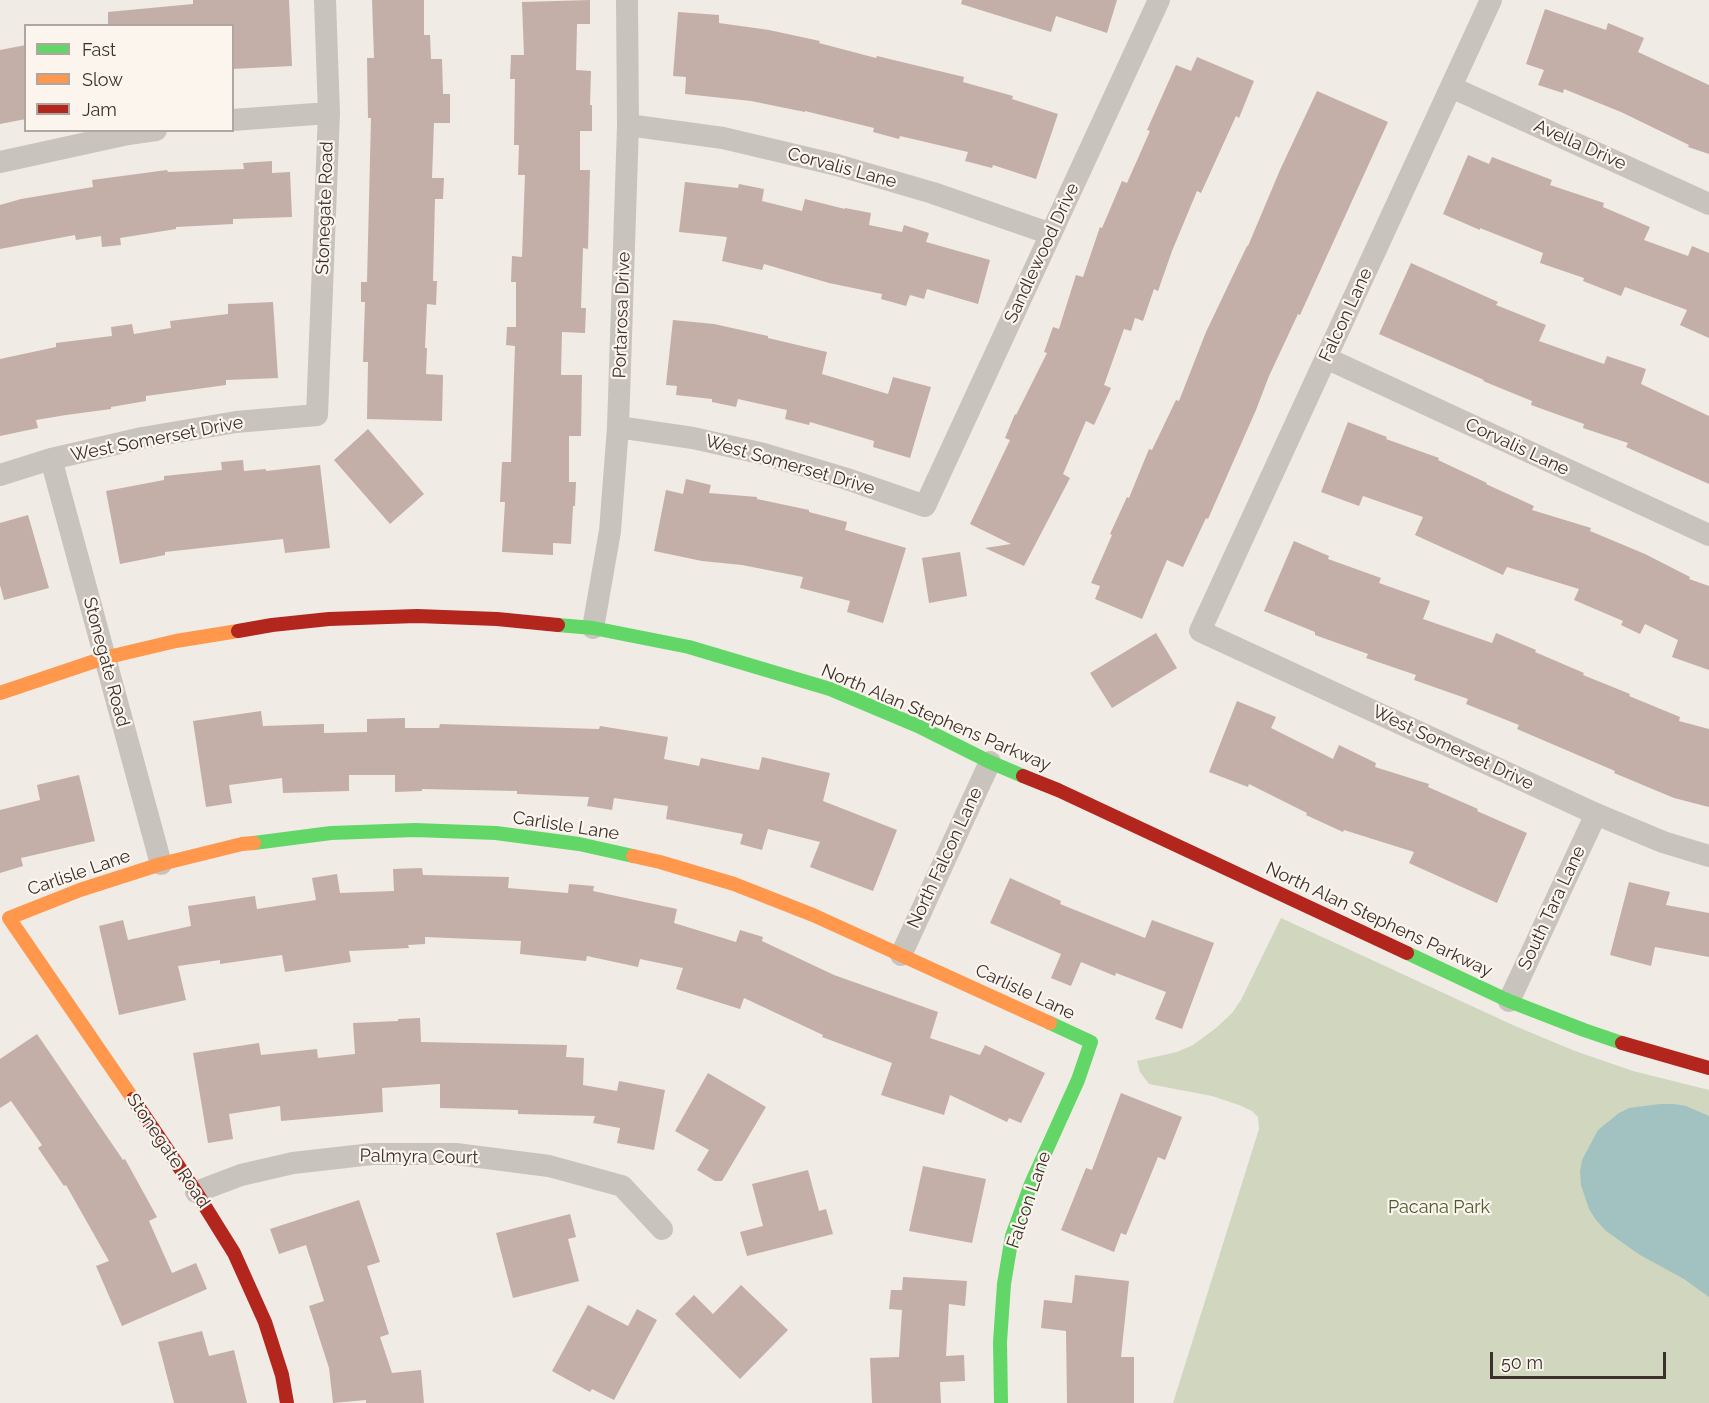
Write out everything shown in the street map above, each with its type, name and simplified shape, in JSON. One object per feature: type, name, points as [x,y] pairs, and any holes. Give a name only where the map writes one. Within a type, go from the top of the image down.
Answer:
[{"type":"street","name":"Stonegate Road","points":[[317,415],[329,112],[325,0]]},
{"type":"street","name":"Portarosa Drive","points":[[593,628],[610,531],[618,427],[628,125],[627,0]]},
{"type":"street","name":"Sandlewood Drive","points":[[925,506],[1159,0]]},
{"type":"street","name":"Falcon Lane","points":[[1200,631],[1491,0]]},
{"type":"street","name":"Avella Drive","points":[[1451,87],[1709,204]]},
{"type":"street","points":[[234,120],[329,112]]},
{"type":"street","name":"Corvalis Lane","points":[[628,125],[723,138],[837,165],[933,193],[1051,234]]},
{"type":"street","points":[[0,162],[142,132]]},
{"type":"street","name":"Corvalis Lane","points":[[1326,358],[1709,535]]},
{"type":"street","name":"West Somerset Drive","points":[[0,476],[51,459],[142,438],[236,422],[317,415]]},
{"type":"street","name":"West Somerset Drive","points":[[618,427],[693,438],[764,454],[925,506]]},
{"type":"street","name":"Stonegate Road","points":[[51,459],[161,864]]},
{"type":"street","name":"North Alan Stephens Parkway","points":[[0,693],[104,658],[176,641],[272,625],[329,619],[429,616],[497,619],[593,628],[689,647],[830,689],[918,726],[990,762],[1058,790],[1509,1001],[1584,1030],[1650,1052],[1709,1068]]},
{"type":"street","name":"West Somerset Drive","points":[[1200,631],[1596,814],[1663,842],[1709,856]]},
{"type":"street","name":"North Falcon Lane","points":[[901,955],[990,762]]},
{"type":"street","name":"South Tara Lane","points":[[1509,1001],[1596,814]]},
{"type":"street","name":"Carlisle Lane","points":[[9,918],[80,890],[161,864],[242,844],[331,833],[415,830],[495,833],[579,844],[660,862],[734,884],[813,915],[1091,1042]]},
{"type":"street","name":"Stonegate Road","points":[[9,918],[196,1192],[234,1253],[266,1322],[282,1375],[287,1403]]},
{"type":"street","name":"Falcon Lane","points":[[1001,1403],[1000,1341],[1004,1284],[1012,1236],[1031,1184],[1078,1080],[1091,1042]]},
{"type":"street","name":"Palmyra Court","points":[[196,1192],[241,1175],[293,1163],[372,1154],[456,1154],[549,1166],[622,1186],[662,1229]]},
{"type":"green space","name":"Pacana Park","points":[[1281,918],[1515,1026],[1575,1051],[1633,1071],[1709,1090],[1709,1403],[1173,1403],[1259,1129],[1258,1117],[1252,1111],[1239,1105],[1212,1096],[1149,1084],[1140,1072],[1137,1061],[1177,1052],[1193,1045],[1232,1013],[1241,1000]]},
{"type":"water","points":[[1660,1104],[1686,1106],[1709,1116],[1709,1297],[1684,1279],[1640,1255],[1606,1231],[1589,1209],[1581,1185],[1582,1160],[1598,1130],[1629,1108]]},
{"type":"building","points":[[193,0],[289,0],[292,66],[234,69],[234,24],[108,24],[108,12],[193,4]]},
{"type":"building","points":[[372,0],[424,0],[424,35],[430,35],[431,59],[442,59],[443,94],[450,94],[450,123],[434,123],[432,178],[444,178],[443,199],[435,199],[433,281],[437,281],[436,305],[427,304],[425,348],[427,348],[426,374],[443,375],[442,421],[367,419],[368,362],[363,362],[365,302],[361,302],[361,282],[367,282],[371,118],[368,118],[367,58],[374,58]]},
{"type":"building","points":[[590,0],[590,24],[577,24],[576,70],[591,71],[592,131],[580,131],[580,170],[590,170],[588,249],[583,248],[581,308],[586,308],[585,333],[562,332],[561,375],[582,375],[581,436],[569,436],[569,482],[576,482],[571,544],[553,543],[553,555],[502,552],[505,502],[500,502],[502,462],[511,462],[515,346],[506,345],[507,327],[516,327],[516,282],[511,282],[512,256],[522,257],[525,175],[518,175],[519,145],[514,145],[515,79],[510,79],[511,55],[524,55],[522,2]]},
{"type":"building","points":[[962,0],[1117,0],[1107,33],[1056,16],[1051,32],[961,4]]},
{"type":"building","points":[[1545,9],[1606,30],[1608,23],[1644,38],[1638,52],[1709,85],[1709,154],[1688,147],[1689,145],[1621,112],[1564,89],[1563,93],[1538,85],[1544,70],[1526,64]]},
{"type":"building","points":[[678,12],[719,15],[719,23],[769,30],[820,41],[819,43],[876,58],[877,56],[964,77],[963,82],[1013,96],[1012,99],[1058,114],[1036,179],[993,165],[992,168],[965,161],[968,152],[900,136],[899,139],[873,132],[874,128],[805,111],[751,101],[685,94],[686,77],[673,76]]},
{"type":"building","points":[[24,45],[24,119],[0,124],[0,50]]},
{"type":"building","points":[[1197,57],[1254,81],[1239,118],[1236,116],[1201,193],[1197,191],[1158,291],[1154,289],[1143,321],[1135,318],[1131,331],[1124,329],[1104,385],[1111,388],[1094,425],[1086,421],[1063,474],[1070,478],[1024,566],[985,548],[1011,544],[970,524],[1010,440],[1005,438],[1015,414],[1047,353],[1044,352],[1053,327],[1059,329],[1076,275],[1083,277],[1100,227],[1102,228],[1122,181],[1127,183],[1150,131],[1147,130],[1176,65],[1191,71]]},
{"type":"building","points":[[1317,91],[1388,122],[1300,315],[1298,314],[1269,376],[1208,519],[1206,518],[1183,567],[1167,560],[1142,619],[1095,599],[1100,586],[1091,583],[1112,535],[1110,534],[1127,497],[1129,498],[1149,449],[1152,450],[1176,400],[1179,401],[1206,332],[1248,246]]},
{"type":"building","points":[[1468,155],[1489,164],[1492,157],[1552,180],[1550,185],[1604,203],[1603,207],[1650,227],[1644,240],[1688,256],[1692,246],[1709,253],[1709,338],[1680,325],[1687,310],[1625,287],[1621,296],[1583,281],[1584,278],[1540,263],[1543,253],[1443,214]]},
{"type":"building","points":[[272,161],[272,173],[290,172],[292,217],[233,219],[233,224],[176,227],[176,229],[120,238],[121,245],[102,247],[101,236],[76,240],[75,235],[0,249],[0,205],[21,199],[93,187],[92,180],[167,170],[168,172],[244,169],[243,163]]},
{"type":"building","points":[[685,182],[738,188],[739,184],[764,189],[762,201],[802,211],[805,199],[871,213],[869,225],[902,232],[904,225],[929,233],[926,242],[990,260],[978,304],[927,289],[924,299],[910,295],[906,306],[881,299],[882,294],[829,283],[764,264],[762,270],[722,261],[727,237],[679,232]]},
{"type":"building","points":[[1411,263],[1498,302],[1496,305],[1546,325],[1539,341],[1604,364],[1607,356],[1646,369],[1641,384],[1709,416],[1709,484],[1626,447],[1628,443],[1583,428],[1584,424],[1531,405],[1532,401],[1379,334]]},
{"type":"building","points":[[273,302],[278,378],[226,380],[226,385],[146,396],[146,401],[111,407],[111,409],[36,420],[38,428],[0,436],[0,359],[56,347],[56,343],[112,336],[111,327],[132,324],[134,334],[171,328],[170,321],[228,314],[228,304]]},
{"type":"building","points":[[673,320],[714,324],[827,352],[822,374],[888,394],[893,377],[931,387],[910,458],[873,447],[874,441],[810,422],[809,425],[785,419],[787,410],[738,399],[736,407],[712,402],[712,399],[676,395],[677,386],[666,385]]},
{"type":"building","points":[[1348,422],[1387,437],[1386,439],[1439,458],[1438,460],[1534,506],[1532,510],[1591,528],[1590,531],[1645,554],[1690,577],[1689,579],[1709,586],[1709,670],[1672,657],[1678,640],[1645,624],[1640,634],[1621,625],[1623,621],[1574,600],[1579,589],[1507,567],[1503,575],[1415,535],[1423,517],[1363,496],[1359,506],[1321,492]]},
{"type":"building","points":[[368,429],[424,494],[390,524],[334,460]]},
{"type":"building","points":[[243,460],[244,471],[320,465],[330,548],[285,553],[283,539],[165,552],[165,555],[120,564],[106,491],[164,480],[164,476],[222,470],[221,462]]},
{"type":"building","points":[[686,479],[711,485],[709,493],[757,497],[757,499],[809,510],[809,512],[847,522],[845,530],[906,548],[883,623],[847,612],[850,601],[800,588],[803,577],[654,551],[666,490],[683,494]]},
{"type":"building","points":[[28,515],[49,588],[4,600],[0,585],[0,523]]},
{"type":"building","points":[[1294,541],[1329,556],[1328,559],[1381,578],[1379,583],[1430,601],[1423,619],[1492,643],[1496,633],[1584,673],[1583,675],[1630,694],[1629,696],[1680,717],[1679,721],[1709,729],[1709,807],[1674,798],[1614,773],[1615,771],[1517,729],[1519,725],[1466,704],[1468,699],[1414,680],[1416,675],[1366,658],[1368,654],[1315,635],[1315,632],[1264,611]]},
{"type":"building","points":[[960,552],[967,596],[929,603],[922,558]]},
{"type":"building","points":[[1156,633],[1177,668],[1112,708],[1090,673]]},
{"type":"building","points":[[1237,701],[1276,717],[1271,728],[1333,759],[1339,745],[1376,763],[1375,767],[1429,784],[1428,787],[1527,833],[1497,903],[1409,863],[1414,852],[1344,830],[1343,832],[1249,784],[1248,787],[1209,772]]},
{"type":"building","points":[[261,711],[263,726],[324,724],[324,733],[367,732],[367,719],[405,718],[405,728],[439,728],[440,724],[599,729],[600,726],[668,737],[664,759],[699,766],[701,758],[759,770],[762,757],[830,773],[823,801],[897,830],[873,891],[810,867],[820,842],[768,829],[762,850],[740,844],[743,834],[666,819],[668,806],[614,798],[612,810],[587,806],[589,797],[517,794],[517,791],[422,789],[422,791],[395,792],[395,775],[349,775],[349,791],[283,793],[282,778],[229,785],[232,803],[206,807],[193,721]]},
{"type":"building","points":[[79,775],[95,841],[21,858],[23,866],[0,873],[0,810],[40,800],[37,785]]},
{"type":"building","points":[[422,868],[423,875],[509,877],[508,888],[568,893],[569,884],[594,886],[593,891],[677,909],[674,923],[736,942],[740,930],[763,937],[762,941],[834,975],[938,1012],[930,1038],[980,1055],[985,1045],[1045,1073],[1021,1123],[1009,1118],[1007,1122],[950,1095],[944,1115],[881,1095],[892,1063],[822,1037],[823,1035],[744,998],[740,1009],[676,989],[683,968],[640,959],[638,967],[587,956],[586,961],[520,954],[521,941],[425,937],[425,944],[408,945],[409,948],[349,951],[351,962],[285,972],[282,955],[220,964],[220,960],[178,966],[186,1000],[119,1015],[99,926],[123,920],[128,940],[191,926],[188,906],[255,896],[257,909],[316,900],[312,878],[337,874],[340,893],[394,891],[393,869]]},
{"type":"building","points":[[1010,878],[1061,901],[1060,904],[1145,938],[1152,920],[1214,943],[1182,1029],[1155,1019],[1166,992],[1116,973],[1115,976],[1081,962],[1071,986],[1051,978],[1061,954],[990,923]]},
{"type":"building","points":[[1629,882],[1670,892],[1666,905],[1709,913],[1709,957],[1655,947],[1651,966],[1610,955]]},
{"type":"building","points":[[420,1018],[421,1042],[567,1045],[566,1057],[584,1058],[583,1085],[617,1091],[619,1081],[665,1090],[654,1150],[617,1143],[620,1128],[593,1123],[595,1116],[518,1114],[518,1110],[440,1108],[440,1084],[382,1088],[383,1112],[281,1121],[280,1106],[229,1114],[233,1139],[208,1143],[193,1053],[259,1043],[261,1055],[317,1049],[318,1058],[355,1054],[353,1023]]},
{"type":"building","points":[[37,1034],[123,1160],[125,1159],[157,1217],[149,1221],[172,1273],[196,1263],[207,1289],[122,1326],[96,1266],[109,1261],[66,1185],[64,1186],[38,1148],[42,1145],[11,1101],[0,1108],[0,1059]]},
{"type":"building","points":[[708,1073],[766,1107],[722,1181],[715,1181],[697,1170],[709,1150],[675,1131]]},
{"type":"building","points":[[1121,1093],[1182,1117],[1165,1160],[1158,1157],[1126,1235],[1121,1233],[1114,1252],[1061,1230],[1086,1168],[1092,1170]]},
{"type":"building","points":[[923,1166],[986,1179],[972,1243],[909,1231]]},
{"type":"building","points":[[808,1170],[819,1211],[826,1209],[833,1234],[747,1256],[740,1232],[763,1226],[752,1184]]},
{"type":"building","points":[[359,1200],[380,1262],[367,1266],[389,1334],[380,1337],[392,1373],[421,1370],[424,1403],[366,1403],[366,1400],[333,1403],[329,1368],[309,1306],[324,1301],[306,1245],[279,1254],[270,1229]]},
{"type":"building","points":[[570,1214],[576,1237],[568,1239],[579,1281],[513,1298],[496,1233]]},
{"type":"building","points":[[1075,1275],[1129,1281],[1121,1357],[1134,1357],[1134,1403],[1067,1403],[1066,1331],[1041,1328],[1044,1300],[1072,1303]]},
{"type":"building","points":[[903,1277],[967,1281],[965,1306],[949,1304],[946,1356],[964,1355],[965,1381],[940,1382],[941,1403],[872,1403],[870,1358],[899,1357],[902,1310],[889,1309],[891,1290],[902,1290]]},
{"type":"building","points":[[741,1285],[788,1330],[740,1379],[675,1314],[694,1295],[713,1314]]},
{"type":"building","points":[[588,1305],[628,1326],[637,1309],[657,1320],[614,1400],[592,1389],[590,1392],[552,1371]]},
{"type":"building","points":[[202,1331],[209,1356],[234,1350],[247,1403],[174,1403],[158,1342]]},
{"type":"traffic: fast","points":[[558,625],[593,628],[689,647],[830,689],[918,726],[1023,776]]},
{"type":"traffic: fast","points":[[254,843],[331,833],[415,830],[496,833],[579,844],[633,856]]},
{"type":"traffic: fast","points":[[1407,953],[1509,1001],[1622,1043]]},
{"type":"traffic: fast","points":[[1001,1403],[1000,1342],[1004,1284],[1012,1236],[1031,1184],[1078,1080],[1091,1042],[1050,1023]]},
{"type":"traffic: slow","points":[[0,693],[104,658],[176,641],[238,631]]},
{"type":"traffic: slow","points":[[133,1099],[9,918],[80,890],[161,864],[254,843]]},
{"type":"traffic: slow","points":[[633,856],[734,884],[813,915],[1050,1023]]},
{"type":"traffic: jam","points":[[238,631],[329,619],[417,616],[497,619],[558,625]]},
{"type":"traffic: jam","points":[[1023,776],[1058,790],[1407,953]]},
{"type":"traffic: jam","points":[[1622,1043],[1709,1068]]},
{"type":"traffic: jam","points":[[133,1099],[234,1253],[265,1322],[282,1375],[287,1403]]}]
